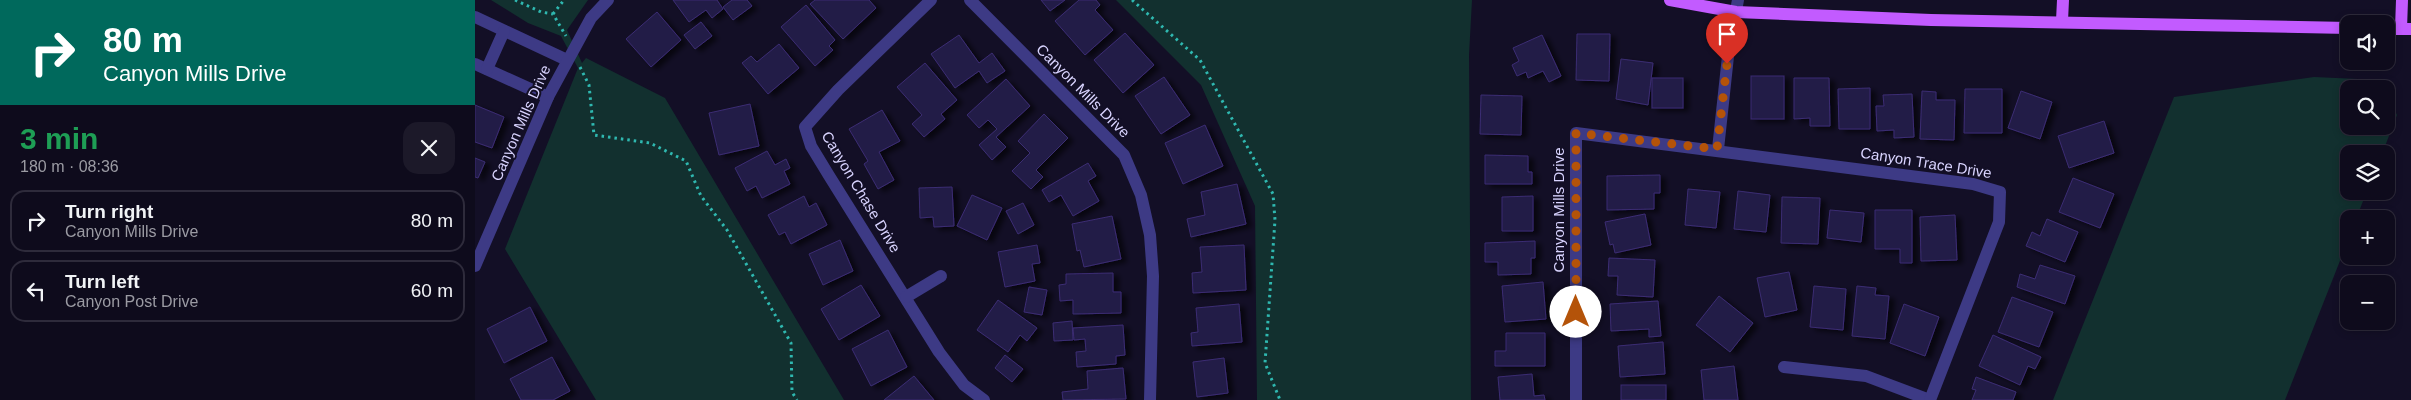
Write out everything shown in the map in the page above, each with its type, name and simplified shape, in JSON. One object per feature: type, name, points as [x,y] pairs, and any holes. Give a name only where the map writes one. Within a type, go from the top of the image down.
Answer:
[{"type":"main road","points":[[1669,0],[1931,20],[2340,28]]},
{"type":"main road","points":[[2062,21],[2063,0]]},
{"type":"main road","points":[[2402,0],[2406,29]]},
{"type":"street","name":"Canyon Mills Drive","points":[[475,266],[549,97],[570,55],[591,18],[608,0]]},
{"type":"street","name":"Canyon Chase Drive","points":[[931,0],[838,90],[805,127],[811,146],[939,352],[964,385],[984,400]]},
{"type":"street","name":"Canyon Mills Drive","points":[[970,0],[1124,155],[1141,195],[1150,235],[1153,276],[1149,400]]},
{"type":"street","points":[[1717,149],[1729,47],[1737,6]]},
{"type":"street","points":[[475,17],[505,31],[570,55]]},
{"type":"street","points":[[505,31],[481,66],[549,97]]},
{"type":"street","name":"Canyon Mills Drive","points":[[1576,400],[1576,133],[1717,149]]},
{"type":"street","name":"Canyon Trace Drive","points":[[1717,149],[1973,184],[1999,192],[1999,222],[1930,400]]},
{"type":"street","points":[[906,297],[941,276]]},
{"type":"street","points":[[1784,368],[1866,376],[1930,400]]},
{"type":"path","points":[[515,0],[541,12],[553,14]]},
{"type":"path","points":[[553,14],[564,0]]},
{"type":"path","points":[[1132,0],[1200,60],[1273,194],[1275,220],[1265,363],[1280,400]]},
{"type":"path","points":[[553,14],[570,55],[589,85],[594,135],[650,143],[686,161],[701,196],[727,230],[791,343],[791,392],[797,400]]},
{"type":"green space","points":[[491,0],[588,0],[567,30],[582,63],[586,58],[665,98],[844,400],[596,400],[505,249],[578,68],[561,36],[528,23]]},
{"type":"green space","points":[[1116,0],[1472,0],[1469,55],[1471,400],[1257,400],[1255,206],[1201,85]]},
{"type":"green space","points":[[2314,77],[2380,80],[2340,80],[2340,135],[2389,135],[2385,145],[2340,145],[2340,200],[2363,200],[2360,210],[2340,210],[2340,261],[2285,400],[2053,400],[2174,97]]},
{"type":"building","points":[[673,0],[717,0],[723,9],[712,18],[706,10],[689,22]]},
{"type":"building","points":[[732,0],[747,0],[752,6],[733,20],[723,7]]},
{"type":"building","points":[[815,0],[869,0],[876,8],[843,39],[810,4]]},
{"type":"building","points":[[1041,0],[1065,0],[1050,11]]},
{"type":"building","points":[[1079,0],[1096,0],[1100,5],[1095,10],[1113,30],[1085,55],[1055,21]]},
{"type":"building","points":[[806,5],[835,40],[829,46],[833,50],[815,66],[781,27]]},
{"type":"building","points":[[657,12],[681,40],[651,67],[626,39]]},
{"type":"building","points":[[701,22],[712,36],[695,49],[684,35]]},
{"type":"building","points":[[1125,33],[1154,65],[1123,93],[1094,60]]},
{"type":"building","points":[[1577,34],[1610,34],[1609,81],[1576,80]]},
{"type":"building","points":[[959,35],[979,63],[992,53],[1005,71],[987,83],[979,71],[955,88],[931,54]]},
{"type":"building","points":[[1542,35],[1561,76],[1549,82],[1543,71],[1528,78],[1526,72],[1517,76],[1512,65],[1519,61],[1513,48]]},
{"type":"building","points":[[779,44],[799,68],[768,94],[742,63],[751,56],[757,62]]},
{"type":"building","points":[[1621,59],[1653,63],[1648,105],[1616,99]]},
{"type":"building","points":[[925,63],[957,100],[941,114],[945,119],[924,137],[912,124],[922,115],[897,87]]},
{"type":"building","points":[[1751,76],[1784,76],[1784,119],[1751,119]]},
{"type":"building","points":[[1164,77],[1190,115],[1161,134],[1135,96]]},
{"type":"building","points":[[1652,78],[1683,78],[1683,108],[1652,108]]},
{"type":"building","points":[[1794,78],[1829,78],[1830,126],[1810,126],[1810,118],[1794,119]]},
{"type":"building","points":[[1006,79],[1030,106],[996,137],[1006,147],[992,160],[979,145],[997,129],[988,120],[979,128],[967,115]]},
{"type":"building","points":[[1870,88],[1870,129],[1839,129],[1838,89]]},
{"type":"building","points":[[1965,89],[2002,89],[2002,133],[1964,133]]},
{"type":"building","points":[[1922,91],[1936,92],[1936,100],[1955,100],[1954,140],[1920,139]]},
{"type":"building","points":[[2021,91],[2052,102],[2040,139],[2008,128]]},
{"type":"building","points":[[1912,94],[1914,137],[1894,138],[1894,130],[1877,131],[1876,106],[1884,106],[1883,95]]},
{"type":"building","points":[[1481,95],[1522,96],[1521,135],[1480,134]]},
{"type":"building","points":[[750,104],[759,146],[719,155],[709,113]]},
{"type":"building","points":[[475,105],[504,117],[492,148],[475,142]]},
{"type":"building","points":[[882,110],[900,141],[879,152],[894,180],[878,189],[864,164],[868,161],[849,129]]},
{"type":"building","points":[[1044,114],[1068,138],[1036,170],[1043,177],[1031,189],[1012,171],[1030,153],[1018,141]]},
{"type":"building","points":[[2104,121],[2114,153],[2069,168],[2058,136]]},
{"type":"building","points":[[1205,125],[1223,166],[1183,184],[1165,143]]},
{"type":"building","points":[[767,151],[775,165],[786,159],[790,168],[784,171],[790,184],[762,198],[756,186],[747,191],[735,168]]},
{"type":"building","points":[[1485,155],[1528,156],[1528,172],[1532,172],[1532,184],[1485,184]]},
{"type":"building","points":[[475,158],[485,162],[478,178],[475,177]]},
{"type":"building","points":[[1088,163],[1096,176],[1088,181],[1099,201],[1073,216],[1061,195],[1049,202],[1042,190]]},
{"type":"building","points":[[1660,175],[1660,193],[1654,193],[1654,209],[1607,210],[1607,176]]},
{"type":"building","points":[[2073,178],[2114,194],[2100,228],[2059,212]]},
{"type":"building","points":[[1237,184],[1246,224],[1191,237],[1187,219],[1205,215],[1201,192]]},
{"type":"building","points":[[952,187],[954,226],[934,227],[933,217],[920,218],[919,188]]},
{"type":"building","points":[[1688,189],[1720,192],[1716,228],[1685,225]]},
{"type":"building","points":[[1738,191],[1770,195],[1766,232],[1734,229]]},
{"type":"building","points":[[972,195],[1002,208],[987,240],[957,226]]},
{"type":"building","points":[[804,196],[809,207],[816,203],[827,225],[791,244],[785,232],[779,235],[768,215]]},
{"type":"building","points":[[1533,196],[1533,231],[1502,231],[1502,197]]},
{"type":"building","points":[[1782,197],[1820,198],[1818,244],[1781,243]]},
{"type":"building","points":[[1023,203],[1034,225],[1018,234],[1006,211]]},
{"type":"building","points":[[1830,210],[1864,213],[1861,242],[1827,238]]},
{"type":"building","points":[[1875,210],[1912,210],[1912,263],[1900,263],[1900,249],[1875,249]]},
{"type":"building","points":[[1645,214],[1651,245],[1615,253],[1613,244],[1610,245],[1605,222]]},
{"type":"building","points":[[1955,215],[1957,260],[1921,261],[1920,217]]},
{"type":"building","points":[[1112,216],[1121,259],[1084,267],[1080,250],[1077,251],[1072,224]]},
{"type":"building","points":[[2047,219],[2078,232],[2065,262],[2026,246],[2032,232],[2040,236]]},
{"type":"building","points":[[840,240],[853,271],[823,285],[809,254]]},
{"type":"building","points":[[1535,241],[1535,258],[1531,258],[1531,274],[1498,275],[1498,262],[1485,262],[1485,243]]},
{"type":"building","points":[[1037,245],[1040,263],[1032,264],[1035,281],[1005,287],[998,252]]},
{"type":"building","points":[[1244,245],[1246,290],[1193,293],[1192,273],[1202,272],[1200,247]]},
{"type":"building","points":[[1609,258],[1655,260],[1653,297],[1617,295],[1618,276],[1608,276]]},
{"type":"building","points":[[2040,265],[2075,276],[2065,304],[2017,287],[2020,274],[2035,279]]},
{"type":"building","points":[[1789,272],[1797,310],[1765,317],[1757,278]]},
{"type":"building","points":[[1113,273],[1113,292],[1121,292],[1121,313],[1073,314],[1073,300],[1060,301],[1059,285],[1066,284],[1066,274]]},
{"type":"building","points":[[1543,282],[1546,319],[1505,322],[1502,286]]},
{"type":"building","points":[[861,285],[880,316],[839,340],[821,309]]},
{"type":"building","points":[[1814,286],[1846,289],[1843,330],[1810,327]]},
{"type":"building","points":[[1857,286],[1876,288],[1875,295],[1889,296],[1885,339],[1852,336]]},
{"type":"building","points":[[1029,287],[1047,290],[1042,315],[1024,312]]},
{"type":"building","points":[[1719,296],[1753,323],[1730,352],[1696,325]]},
{"type":"building","points":[[2012,297],[2053,312],[2039,347],[1998,332]]},
{"type":"building","points":[[998,300],[1037,328],[1027,341],[1020,335],[1008,352],[977,330]]},
{"type":"building","points":[[1658,301],[1661,336],[1649,337],[1649,329],[1611,331],[1610,304]]},
{"type":"building","points":[[1239,304],[1242,342],[1192,346],[1191,333],[1198,332],[1196,308]]},
{"type":"building","points":[[1904,304],[1939,317],[1925,356],[1890,343]]},
{"type":"building","points":[[530,307],[547,341],[504,363],[487,329]]},
{"type":"building","points":[[1072,321],[1073,340],[1054,341],[1053,323]]},
{"type":"building","points":[[1123,325],[1125,355],[1116,356],[1116,364],[1077,367],[1076,352],[1086,351],[1085,339],[1074,340],[1073,328]]},
{"type":"building","points":[[888,330],[907,367],[871,386],[852,349]]},
{"type":"building","points":[[1506,333],[1545,333],[1545,366],[1495,366],[1495,351],[1506,351]]},
{"type":"building","points":[[1993,335],[2041,357],[2035,369],[2028,366],[2020,385],[1979,366]]},
{"type":"building","points":[[1663,342],[1665,374],[1620,377],[1618,346]]},
{"type":"building","points":[[1005,355],[1023,369],[1012,382],[995,368]]},
{"type":"building","points":[[552,357],[570,391],[553,400],[521,400],[510,379]]},
{"type":"building","points":[[1224,358],[1228,393],[1197,397],[1193,362]]},
{"type":"building","points":[[1734,366],[1738,400],[1704,400],[1701,370]]},
{"type":"building","points":[[1123,368],[1126,399],[1063,400],[1062,392],[1088,389],[1087,371]]},
{"type":"building","points":[[1532,374],[1534,396],[1544,395],[1545,400],[1500,400],[1498,377]]},
{"type":"building","points":[[914,376],[934,400],[884,400]]},
{"type":"building","points":[[1976,377],[2016,392],[2013,400],[1972,400],[1976,390],[1972,389]]},
{"type":"building","points":[[1621,385],[1666,385],[1666,400],[1621,400]]},
{"type":"route","points":[[1576,312],[1576,133],[1717,149],[1727,64]]}]
